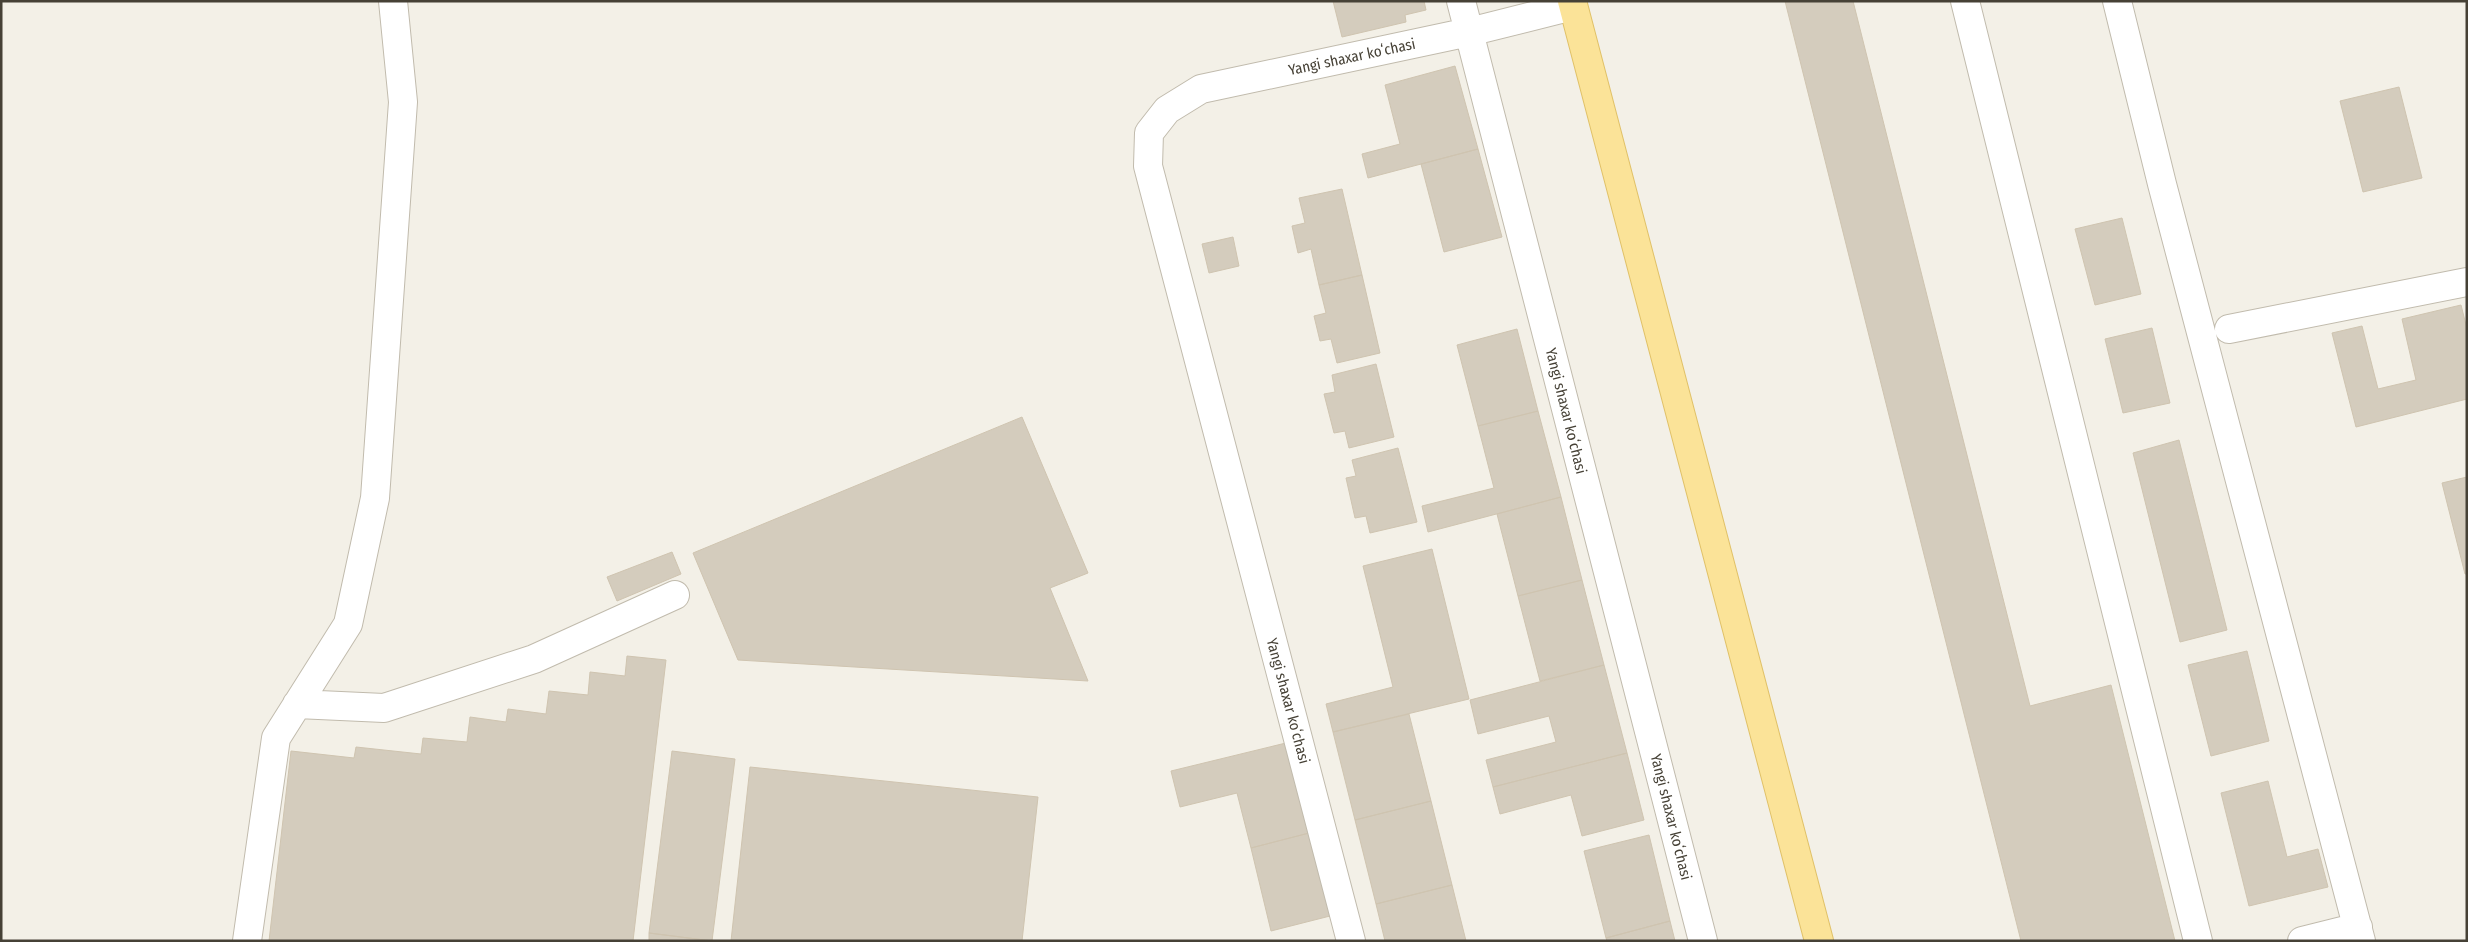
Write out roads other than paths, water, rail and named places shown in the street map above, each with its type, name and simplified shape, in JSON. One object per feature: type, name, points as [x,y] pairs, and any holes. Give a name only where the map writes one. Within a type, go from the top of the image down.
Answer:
[{"type":"main road","points":[[1572,4],[1819,941]]},
{"type":"street","points":[[248,941],[276,738],[348,624],[374,498],[403,102],[393,1]]},
{"type":"street","points":[[1461,1],[1469,32],[1572,4]]},
{"type":"street","points":[[1965,1],[2198,941]]},
{"type":"street","points":[[2117,1],[2167,203],[2360,934],[2302,941]]},
{"type":"street","name":"Yangi shaxar koʻchasi","points":[[1351,941],[1148,166],[1149,134],[1167,110],[1201,89],[1469,32],[1703,941]]},
{"type":"street","points":[[2229,329],[2467,282]]},
{"type":"street","points":[[297,704],[384,708],[534,659],[675,595]]}]
